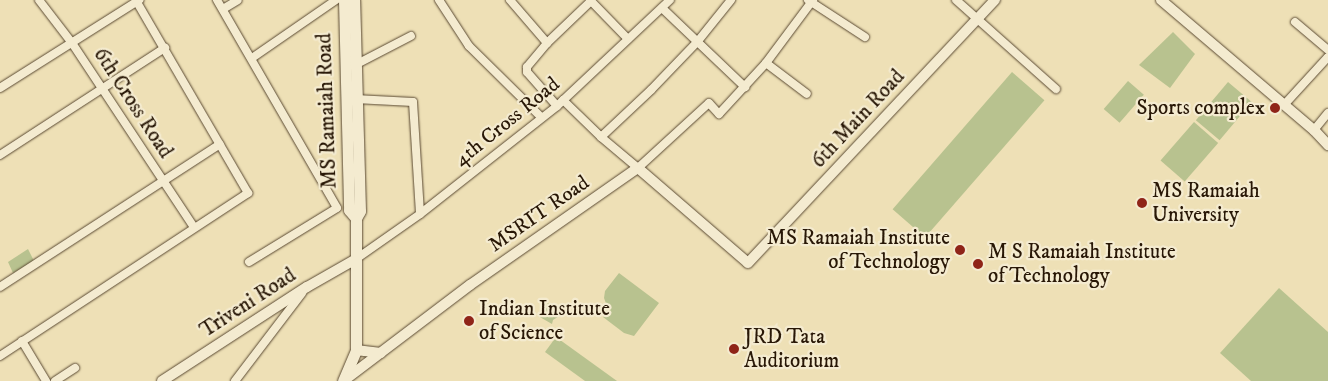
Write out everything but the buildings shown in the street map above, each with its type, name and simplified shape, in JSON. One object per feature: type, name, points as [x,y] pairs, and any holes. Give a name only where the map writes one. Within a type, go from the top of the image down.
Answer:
[{"type":"main road","name":"MS Ramaiah Road","points":[[344,0],[349,210],[356,218]]},
{"type":"main road","name":"MS Ramaiah Road","points":[[345,380],[356,350],[356,218],[360,211],[355,99],[354,0]]},
{"type":"street","name":"6th Cross Road","points":[[39,0],[72,43],[194,227]]},
{"type":"street","points":[[217,0],[252,58],[336,208],[356,218]]},
{"type":"street","points":[[223,9],[238,0]]},
{"type":"street","points":[[252,58],[336,0]]},
{"type":"street","points":[[439,0],[469,46],[541,117]]},
{"type":"street","points":[[510,0],[547,43]]},
{"type":"street","name":"4th Cross Road","points":[[356,259],[420,214],[560,103],[670,0]]},
{"type":"street","points":[[601,137],[651,90],[698,41],[731,0]]},
{"type":"street","points":[[956,0],[1056,89]]},
{"type":"street","name":"6th Main Road","points":[[638,168],[748,264],[995,0]]},
{"type":"street","points":[[1161,0],[1328,144]]},
{"type":"street","points":[[0,88],[138,1],[248,193],[0,356]]},
{"type":"street","points":[[628,40],[591,1],[547,43],[527,67],[527,72],[560,103],[638,168],[709,103],[719,114],[766,63],[811,1],[865,37]]},
{"type":"street","points":[[662,8],[745,87]]},
{"type":"street","points":[[1295,22],[1328,50]]},
{"type":"street","points":[[355,65],[411,36]]},
{"type":"street","points":[[0,155],[104,90],[165,48]]},
{"type":"street","points":[[1284,105],[1328,57]]},
{"type":"street","points":[[766,63],[807,94]]},
{"type":"street","points":[[355,99],[412,102],[420,214]]},
{"type":"street","points":[[1314,130],[1328,113]]},
{"type":"street","points":[[0,287],[220,144]]},
{"type":"street","name":"MSRIT Road","points":[[345,380],[470,285],[638,168]]},
{"type":"street","points":[[249,262],[336,208]]},
{"type":"street","name":"Triveni Road","points":[[162,381],[307,287],[356,259]]},
{"type":"street","points":[[235,381],[307,287]]},
{"type":"street","points":[[22,341],[46,381]]},
{"type":"street","points":[[356,350],[381,354]]},
{"type":"street","points":[[55,381],[75,368]]},
{"type":"green space","points":[[1173,32],[1195,54],[1170,88],[1139,65]]},
{"type":"green space","points":[[1012,72],[1044,100],[925,238],[893,209]]},
{"type":"green space","points":[[1128,81],[1144,95],[1120,123],[1104,109]]},
{"type":"green space","points":[[1228,82],[1252,102],[1220,140],[1196,120]]},
{"type":"green space","points":[[1194,122],[1218,143],[1185,181],[1161,160]]},
{"type":"green space","points":[[28,249],[34,261],[13,273],[8,262]]},
{"type":"green space","points":[[619,273],[659,303],[634,336],[624,333],[603,317],[608,309],[604,298],[605,291]]},
{"type":"green space","points":[[1279,288],[1328,332],[1328,381],[1251,381],[1220,353]]},
{"type":"green space","points":[[548,303],[564,306],[564,313],[553,320],[552,324],[538,316]]},
{"type":"green space","points":[[556,337],[617,381],[585,381],[545,352]]},
{"type":"place","name":"Sports complex","points":[[1275,108]]},
{"type":"place","name":"MS Ramaiah University","points":[[1142,203]]},
{"type":"place","name":"MS Ramaiah Institute of Technology","points":[[960,250]]},
{"type":"place","name":"M S Ramaiah Institute of Technology","points":[[978,264]]},
{"type":"place","name":"Indian Institute of Science","points":[[469,321]]},
{"type":"place","name":"JRD Tata Auditorium","points":[[734,349]]}]
